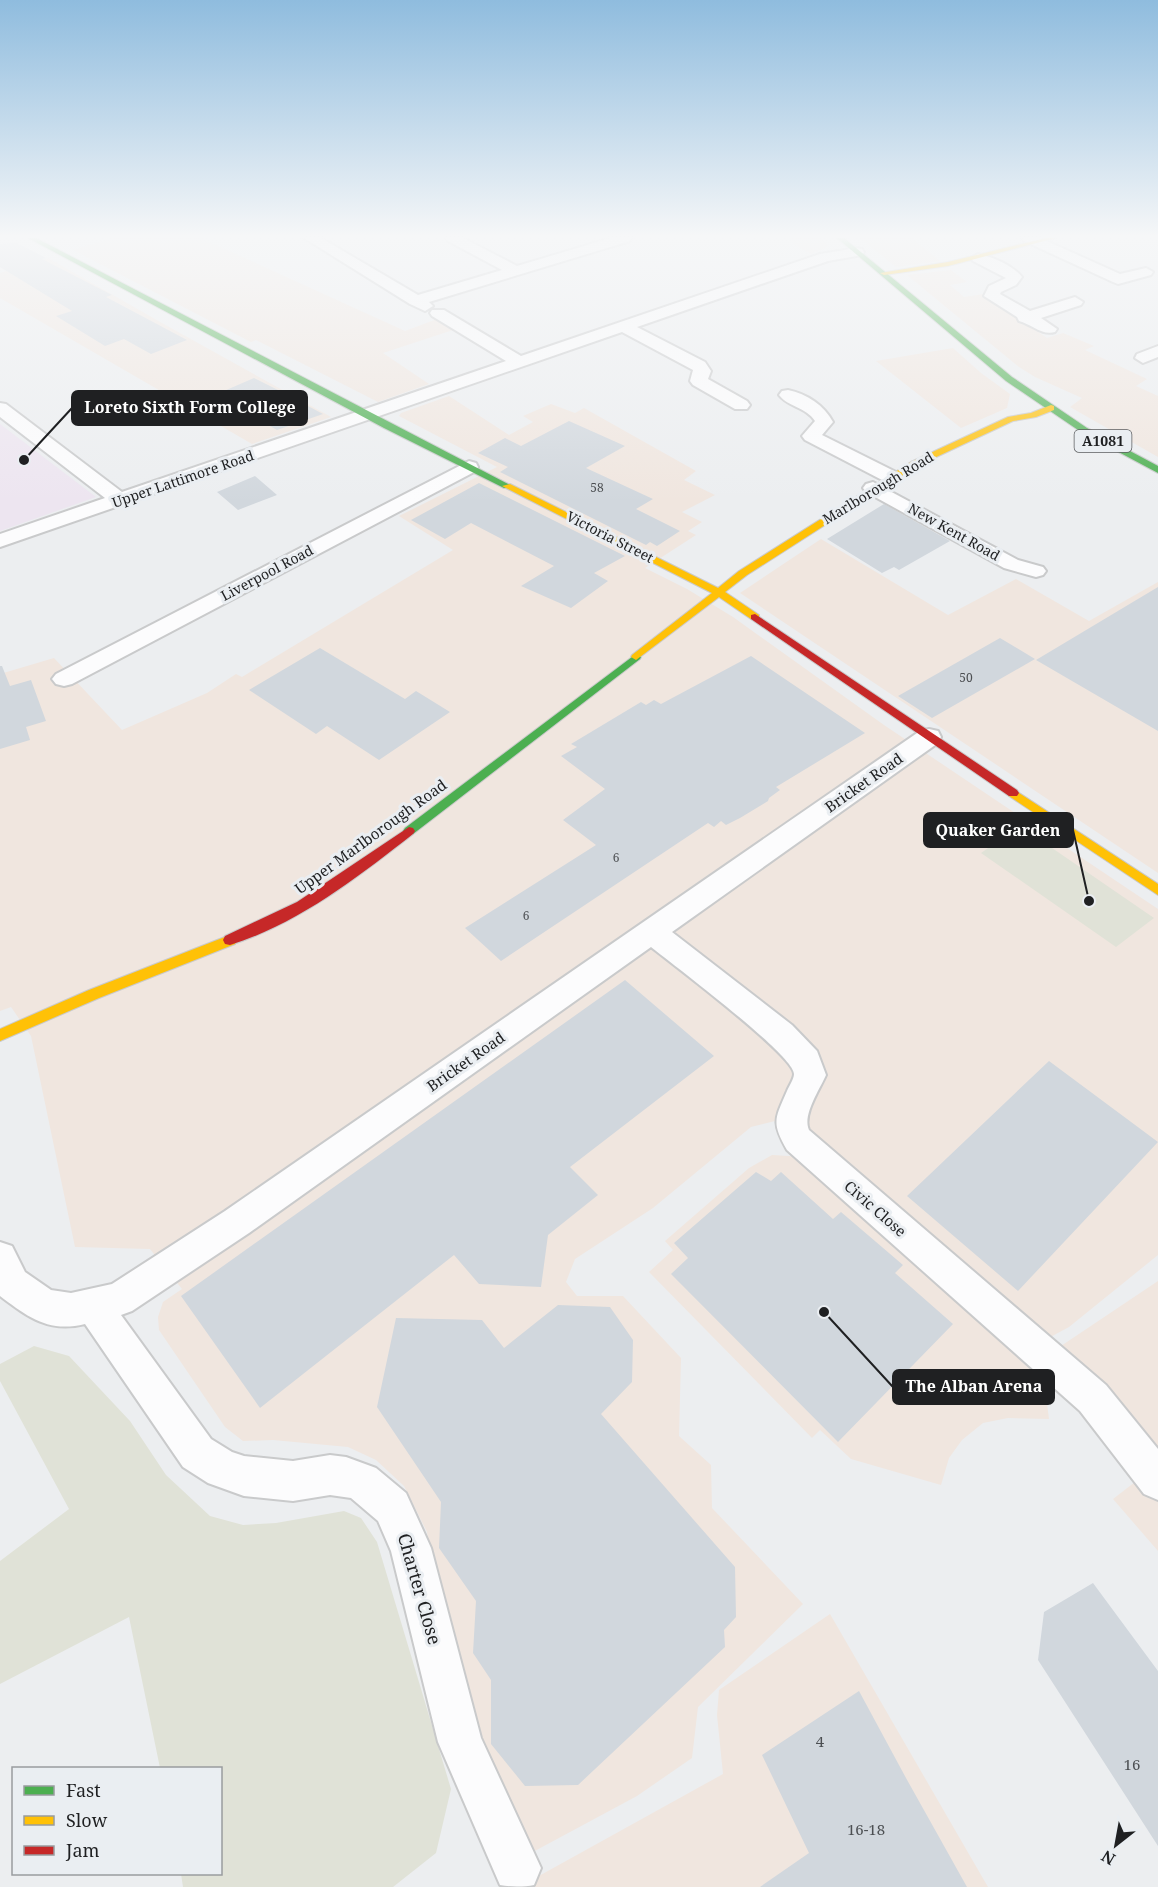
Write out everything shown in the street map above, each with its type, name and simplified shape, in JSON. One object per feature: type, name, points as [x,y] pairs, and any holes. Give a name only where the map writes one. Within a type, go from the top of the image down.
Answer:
[{"type":"main road","name":"Victoria Street","points":[[197,326],[365,415],[718,592],[1158,890]]},
{"type":"main road","name":"A1081","points":[[947,326],[1009,379],[1051,408],[1107,444],[1158,470]]},
{"type":"main road","name":"Marlborough Road","points":[[718,592],[734,579],[891,477],[968,437],[1011,419],[1033,415],[1051,408]]},
{"type":"main road","name":"Upper Marlborough Road","points":[[0,1035],[94,994],[270,924],[309,903],[399,839],[567,712],[718,592]]},
{"type":"street","points":[[458,326],[520,363]]},
{"type":"street","points":[[1043,326],[1049,329]]},
{"type":"street","name":"Upper Lattimore Road","points":[[0,541],[624,327]]},
{"type":"street","points":[[624,327],[699,366],[703,371],[699,381],[741,405]]},
{"type":"street","points":[[788,395],[814,408],[821,415],[824,422],[811,436],[891,477]]},
{"type":"street","points":[[0,408],[120,500]]},
{"type":"street","name":"Liverpool Road","points":[[64,679],[470,467]]},
{"type":"street","name":"New Kent Road","points":[[873,488],[1011,564],[1036,571]]},
{"type":"street","name":"Bricket Road","points":[[0,1258],[12,1284],[27,1297],[44,1307],[71,1310],[94,1307],[119,1299],[451,1073],[929,737]]},
{"type":"street","name":"Civic Close","points":[[651,931],[781,1034],[806,1060],[810,1075],[793,1114],[791,1128],[803,1146],[1093,1398],[1158,1480]]},
{"type":"street","name":"Charter Close","points":[[94,1307],[197,1453],[222,1469],[244,1476],[293,1481],[330,1475],[346,1477],[362,1482],[392,1507],[411,1548],[460,1742],[517,1868]]},
{"type":"shaded area","points":[[48,326],[168,326],[331,417],[252,444]]},
{"type":"shaded area","points":[[220,326],[394,326],[405,331],[418,326],[447,326],[453,330],[383,353],[429,384],[378,402],[256,340],[251,342]]},
{"type":"shaded area","points":[[969,326],[1030,326],[1047,338],[1063,333],[1094,346],[1085,350],[1147,379],[1136,386],[1158,396],[1158,457],[1070,407],[1082,398],[1035,377],[1019,367]]},
{"type":"shaded area","points":[[953,348],[981,373],[1010,394],[1007,408],[961,428],[876,361]]},
{"type":"shaded area","points":[[449,396],[509,435],[533,422],[523,416],[551,404],[575,413],[584,408],[696,471],[684,480],[715,495],[682,512],[702,522],[688,531],[696,535],[645,568],[687,589],[733,617],[884,725],[1158,909],[1158,1255],[1069,1327],[1043,1341],[801,1125],[775,1121],[751,1127],[653,1208],[575,1259],[566,1282],[577,1296],[623,1296],[681,1358],[679,1436],[711,1465],[712,1508],[803,1604],[698,1707],[692,1758],[637,1796],[518,1860],[439,1629],[427,1532],[404,1486],[376,1460],[348,1447],[273,1440],[243,1441],[225,1427],[159,1330],[158,1317],[163,1302],[182,1289],[150,1249],[75,1247],[31,1036],[11,1007],[0,1011],[0,674],[54,658],[122,730],[207,693],[236,674],[242,677],[453,550],[399,516],[497,467],[399,416],[401,413]]},
{"type":"shaded area","points":[[0,424],[96,497],[0,531]]},
{"type":"shaded area","points":[[821,539],[948,615],[1016,579],[1089,621],[1158,582],[1158,873],[740,593]]},
{"type":"shaded area","points":[[1020,826],[1154,918],[1116,947],[981,853]]},
{"type":"shaded area","points":[[772,1155],[806,1157],[1052,1352],[1158,1281],[1158,1551],[1113,1499],[1135,1482],[1081,1406],[1043,1372],[1049,1419],[1008,1418],[983,1423],[962,1440],[949,1458],[941,1485],[851,1459],[820,1430],[812,1438],[649,1272],[673,1250],[665,1241],[749,1168]]},
{"type":"shaded area","points":[[34,1346],[69,1356],[130,1421],[166,1475],[210,1516],[243,1525],[276,1523],[344,1511],[361,1518],[377,1542],[451,1789],[436,1853],[393,1887],[183,1887],[181,1875],[222,1875],[222,1767],[160,1767],[129,1617],[0,1684],[0,1561],[69,1509],[0,1381],[0,1364]]},
{"type":"shaded area","points":[[830,1614],[988,1887],[519,1887],[723,1774],[717,1715],[719,1690]]},
{"type":"building","points":[[72,326],[161,326],[187,340],[151,354],[124,339],[105,346]]},
{"type":"building","points":[[254,378],[323,414],[277,430],[254,417],[257,415],[251,412],[257,408],[224,391]]},
{"type":"building","points":[[569,421],[625,446],[586,468],[653,499],[636,509],[680,531],[657,546],[650,542],[646,545],[500,472],[508,467],[478,453],[505,438],[521,446]]},
{"type":"building","points":[[255,476],[277,495],[238,510],[217,492]]},
{"type":"building","points":[[479,483],[625,556],[594,573],[608,581],[571,608],[521,586],[554,566],[471,523],[445,539],[411,520]]},
{"type":"building","points":[[884,504],[950,541],[899,570],[894,567],[882,573],[827,539]]},
{"type":"building","points":[[1158,587],[1158,731],[1036,660]]},
{"type":"building","points":[[1000,638],[1035,659],[932,718],[898,696]]},
{"type":"building","points":[[320,648],[405,699],[416,691],[450,712],[379,760],[327,726],[316,734],[249,690]]},
{"type":"building","points":[[751,656],[865,733],[776,787],[780,790],[768,801],[740,818],[726,825],[721,821],[714,827],[708,823],[501,961],[465,928],[596,845],[563,820],[605,789],[561,756],[577,747],[571,744],[641,702],[646,705],[654,700],[661,704]]},
{"type":"building","points":[[0,666],[10,686],[31,680],[46,721],[26,727],[30,740],[0,749]]},
{"type":"building","points":[[625,980],[714,1056],[570,1167],[598,1195],[548,1235],[541,1287],[479,1284],[454,1255],[260,1408],[181,1296]]},
{"type":"building","points":[[1049,1061],[1158,1142],[1018,1291],[907,1196]]},
{"type":"building","points":[[756,1172],[771,1181],[781,1172],[833,1219],[841,1212],[903,1265],[895,1273],[953,1324],[838,1442],[671,1274],[688,1258],[674,1243]]},
{"type":"building","points":[[558,1305],[610,1307],[633,1340],[632,1382],[601,1414],[735,1567],[736,1617],[724,1630],[725,1647],[578,1785],[525,1786],[491,1744],[491,1680],[473,1653],[476,1601],[439,1548],[441,1502],[377,1407],[396,1318],[482,1320],[504,1348]]},
{"type":"building","points":[[1093,1583],[1158,1671],[1158,1846],[1038,1660],[1044,1612]]},
{"type":"building","points":[[859,1691],[967,1887],[760,1887],[809,1853],[762,1755]]},
{"type":"traffic: fast","points":[[198,326],[387,426],[507,486]]},
{"type":"traffic: fast","points":[[946,326],[1009,379],[1084,430],[1158,470]]},
{"type":"traffic: fast","points":[[409,831],[636,657]]},
{"type":"traffic: slow","points":[[636,657],[743,573],[914,464],[1011,419],[1033,415],[1051,408]]},
{"type":"traffic: slow","points":[[507,486],[718,592],[755,617]]},
{"type":"traffic: slow","points":[[1013,793],[1158,890]]},
{"type":"traffic: slow","points":[[0,1035],[94,994],[230,940]]},
{"type":"traffic: jam","points":[[755,617],[1013,793]]},
{"type":"traffic: jam","points":[[230,940],[301,906],[409,831]]},
{"type":"place","name":"Loreto Sixth Form College","points":[[24,460]]},
{"type":"place","name":"Quaker Garden","points":[[1089,901]]},
{"type":"place","name":"The Alban Arena","points":[[824,1312]]}]
